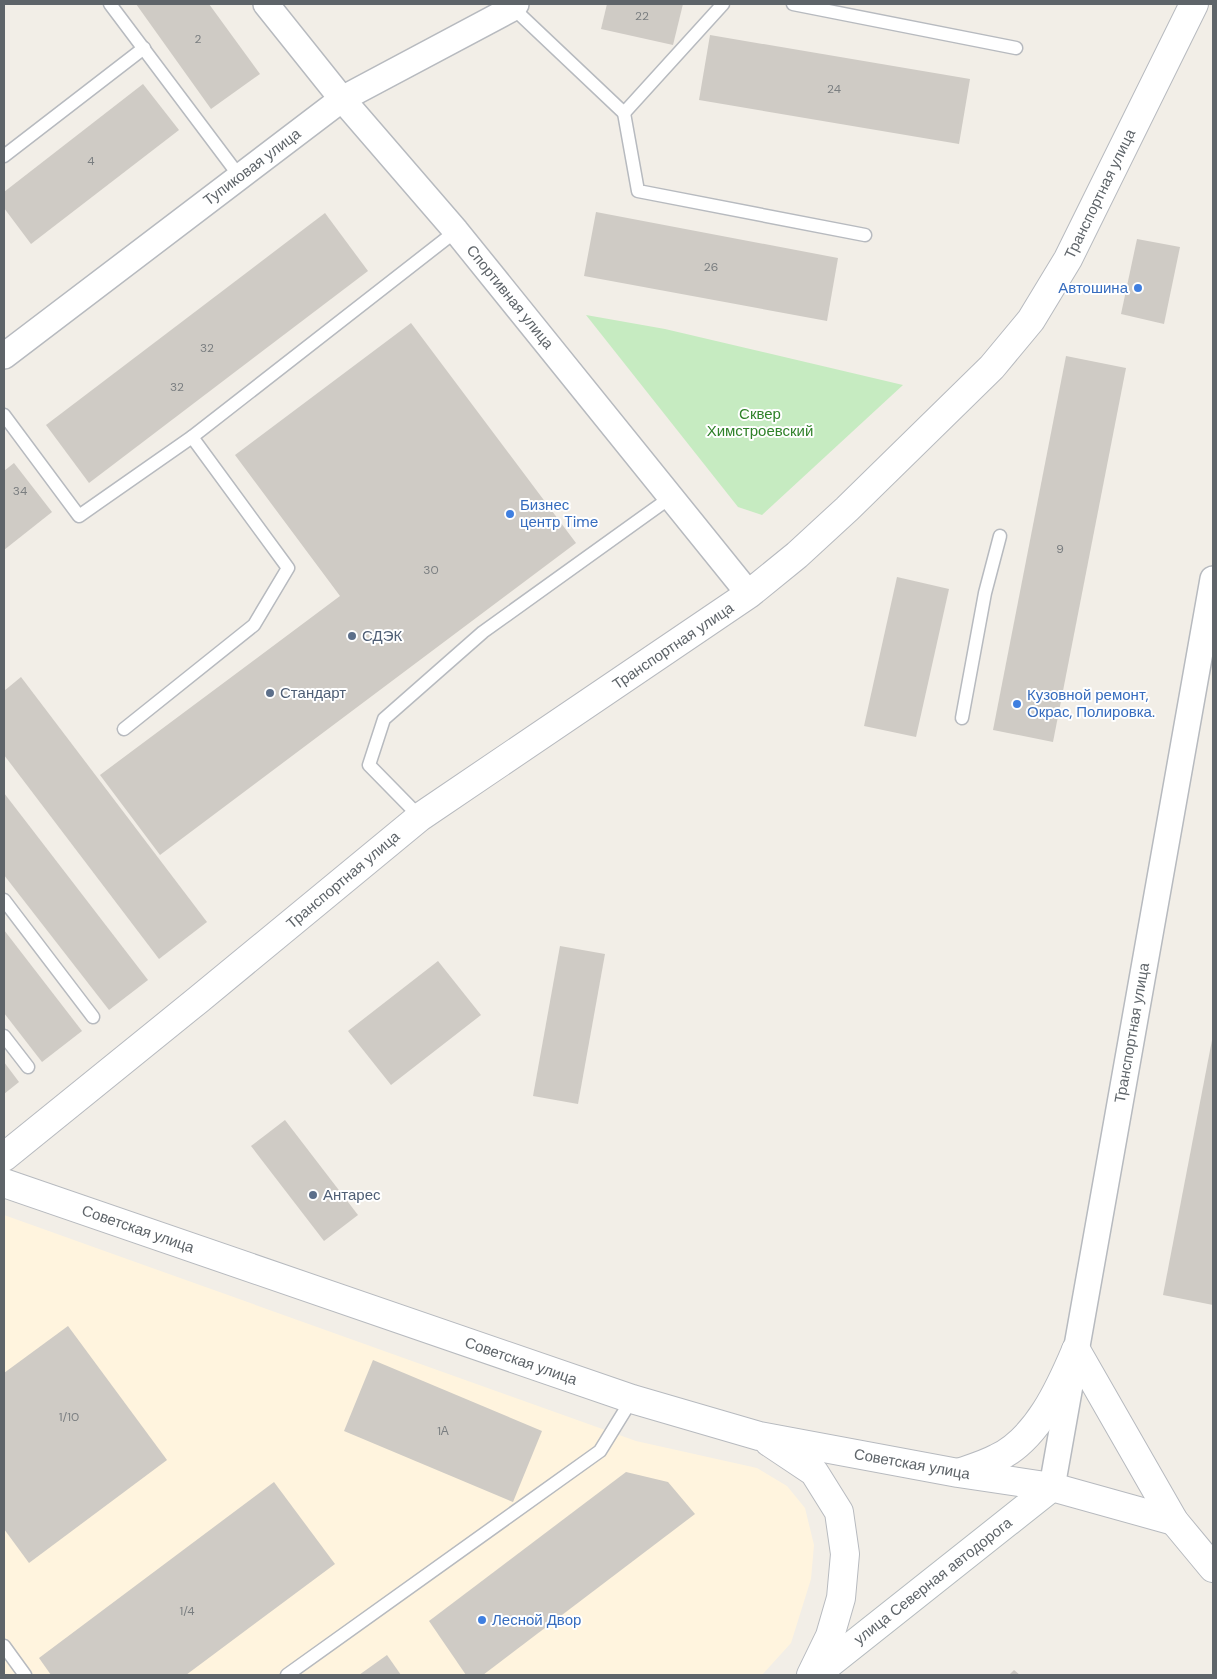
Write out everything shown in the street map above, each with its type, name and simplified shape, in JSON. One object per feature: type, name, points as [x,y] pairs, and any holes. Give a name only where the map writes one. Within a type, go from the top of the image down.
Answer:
[{"type":"street","name":"Спортивная улица","points":[[266,4],[342,98],[456,231],[749,594]]},
{"type":"street","name":"Транспортная улица","points":[[4,1157],[420,817],[749,594],[797,555],[847,509],[992,367],[1031,320],[1068,259],[1194,4]]},
{"type":"street","name":"Тупиковая улица","points":[[4,356],[342,98],[515,6]]},
{"type":"street","name":"Транспортная улица","points":[[1052,1487],[1213,579]]},
{"type":"street","name":"Советская улица","points":[[4,1183],[632,1399],[759,1436],[958,1473],[1052,1487],[1174,1521]]},
{"type":"street","points":[[958,1473],[999,1458],[1021,1441],[1056,1396],[1076,1350]]},
{"type":"street","points":[[1076,1350],[1174,1521],[1213,1568]]},
{"type":"street","points":[[759,1436],[814,1472],[840,1512],[845,1554],[841,1598],[830,1636],[810,1675]]},
{"type":"street","name":"улица Северная автодорога","points":[[815,1675],[1052,1487]]},
{"type":"lane","points":[[110,4],[240,177]]},
{"type":"lane","points":[[624,113],[724,4]]},
{"type":"lane","points":[[793,4],[1016,48]]},
{"type":"lane","points":[[515,6],[624,113],[638,191],[865,235]]},
{"type":"lane","points":[[4,156],[144,48]]},
{"type":"lane","points":[[4,415],[79,516],[192,437],[456,231]]},
{"type":"lane","points":[[124,729],[254,625],[288,568],[192,437]]},
{"type":"lane","points":[[420,817],[369,765],[384,719],[483,632],[671,497]]},
{"type":"lane","points":[[962,718],[986,593],[1000,536]]},
{"type":"lane","points":[[4,900],[93,1016]]},
{"type":"lane","points":[[4,1036],[28,1067]]},
{"type":"lane","points":[[287,1675],[600,1451],[632,1399]]},
{"type":"lane","points":[[4,1646],[25,1675]]},
{"type":"shaded area","points":[[4,1215],[636,1441],[757,1468],[787,1486],[805,1508],[814,1545],[811,1579],[791,1643],[762,1675],[4,1675]]},
{"type":"green space","name":"Сквер Химстроевский","points":[[586,315],[665,329],[903,385],[762,515],[738,507]]},
{"type":"building","points":[[136,4],[209,4],[260,74],[211,109]]},
{"type":"building","points":[[607,4],[683,4],[673,45],[601,29]]},
{"type":"building","points":[[710,35],[970,79],[959,144],[699,100]]},
{"type":"building","points":[[143,84],[179,130],[31,244],[4,208],[4,192]]},
{"type":"building","points":[[596,212],[838,258],[827,321],[584,276]]},
{"type":"building","points":[[325,213],[368,271],[89,483],[46,425]]},
{"type":"building","points":[[1137,239],[1180,247],[1164,324],[1121,314]]},
{"type":"building","points":[[411,323],[576,543],[160,855],[100,775],[340,596],[235,455]]},
{"type":"building","points":[[1066,356],[1126,368],[1053,742],[993,730]]},
{"type":"building","points":[[14,463],[52,512],[4,550],[4,471]]},
{"type":"building","points":[[897,577],[949,589],[916,737],[864,726]]},
{"type":"building","points":[[21,677],[207,922],[159,959],[4,755],[4,691]]},
{"type":"building","points":[[4,793],[148,980],[109,1010],[4,875]]},
{"type":"building","points":[[4,930],[82,1031],[42,1062],[4,1013]]},
{"type":"building","points":[[560,946],[605,954],[578,1104],[533,1096]]},
{"type":"building","points":[[438,961],[481,1015],[391,1085],[348,1031]]},
{"type":"building","points":[[1213,1040],[1213,1305],[1163,1295]]},
{"type":"building","points":[[4,1062],[19,1082],[4,1094]]},
{"type":"building","points":[[285,1120],[358,1215],[324,1241],[251,1146]]},
{"type":"building","points":[[68,1326],[167,1460],[29,1563],[4,1529],[4,1373]]},
{"type":"building","points":[[373,1360],[542,1431],[513,1502],[344,1431]]},
{"type":"building","points":[[626,1472],[668,1482],[695,1514],[483,1675],[466,1675],[429,1621]]},
{"type":"building","points":[[274,1482],[335,1564],[186,1675],[51,1675],[39,1658]]},
{"type":"building","points":[[387,1655],[401,1675],[359,1675]]},
{"type":"building","points":[[1014,1670],[1020,1675],[1009,1675]]},
{"type":"place","name":"Автошина","points":[[1138,288]]},
{"type":"place","name":"Бизнес центр Time","points":[[510,514]]},
{"type":"place","name":"СДЭК","points":[[352,636]]},
{"type":"place","name":"Стандарт","points":[[270,693]]},
{"type":"place","name":"Кузовной ремонт, Окрас, Полировка.","points":[[1017,704]]},
{"type":"place","name":"Антарес","points":[[313,1195]]},
{"type":"place","name":"Лесной Двор","points":[[482,1620]]}]
